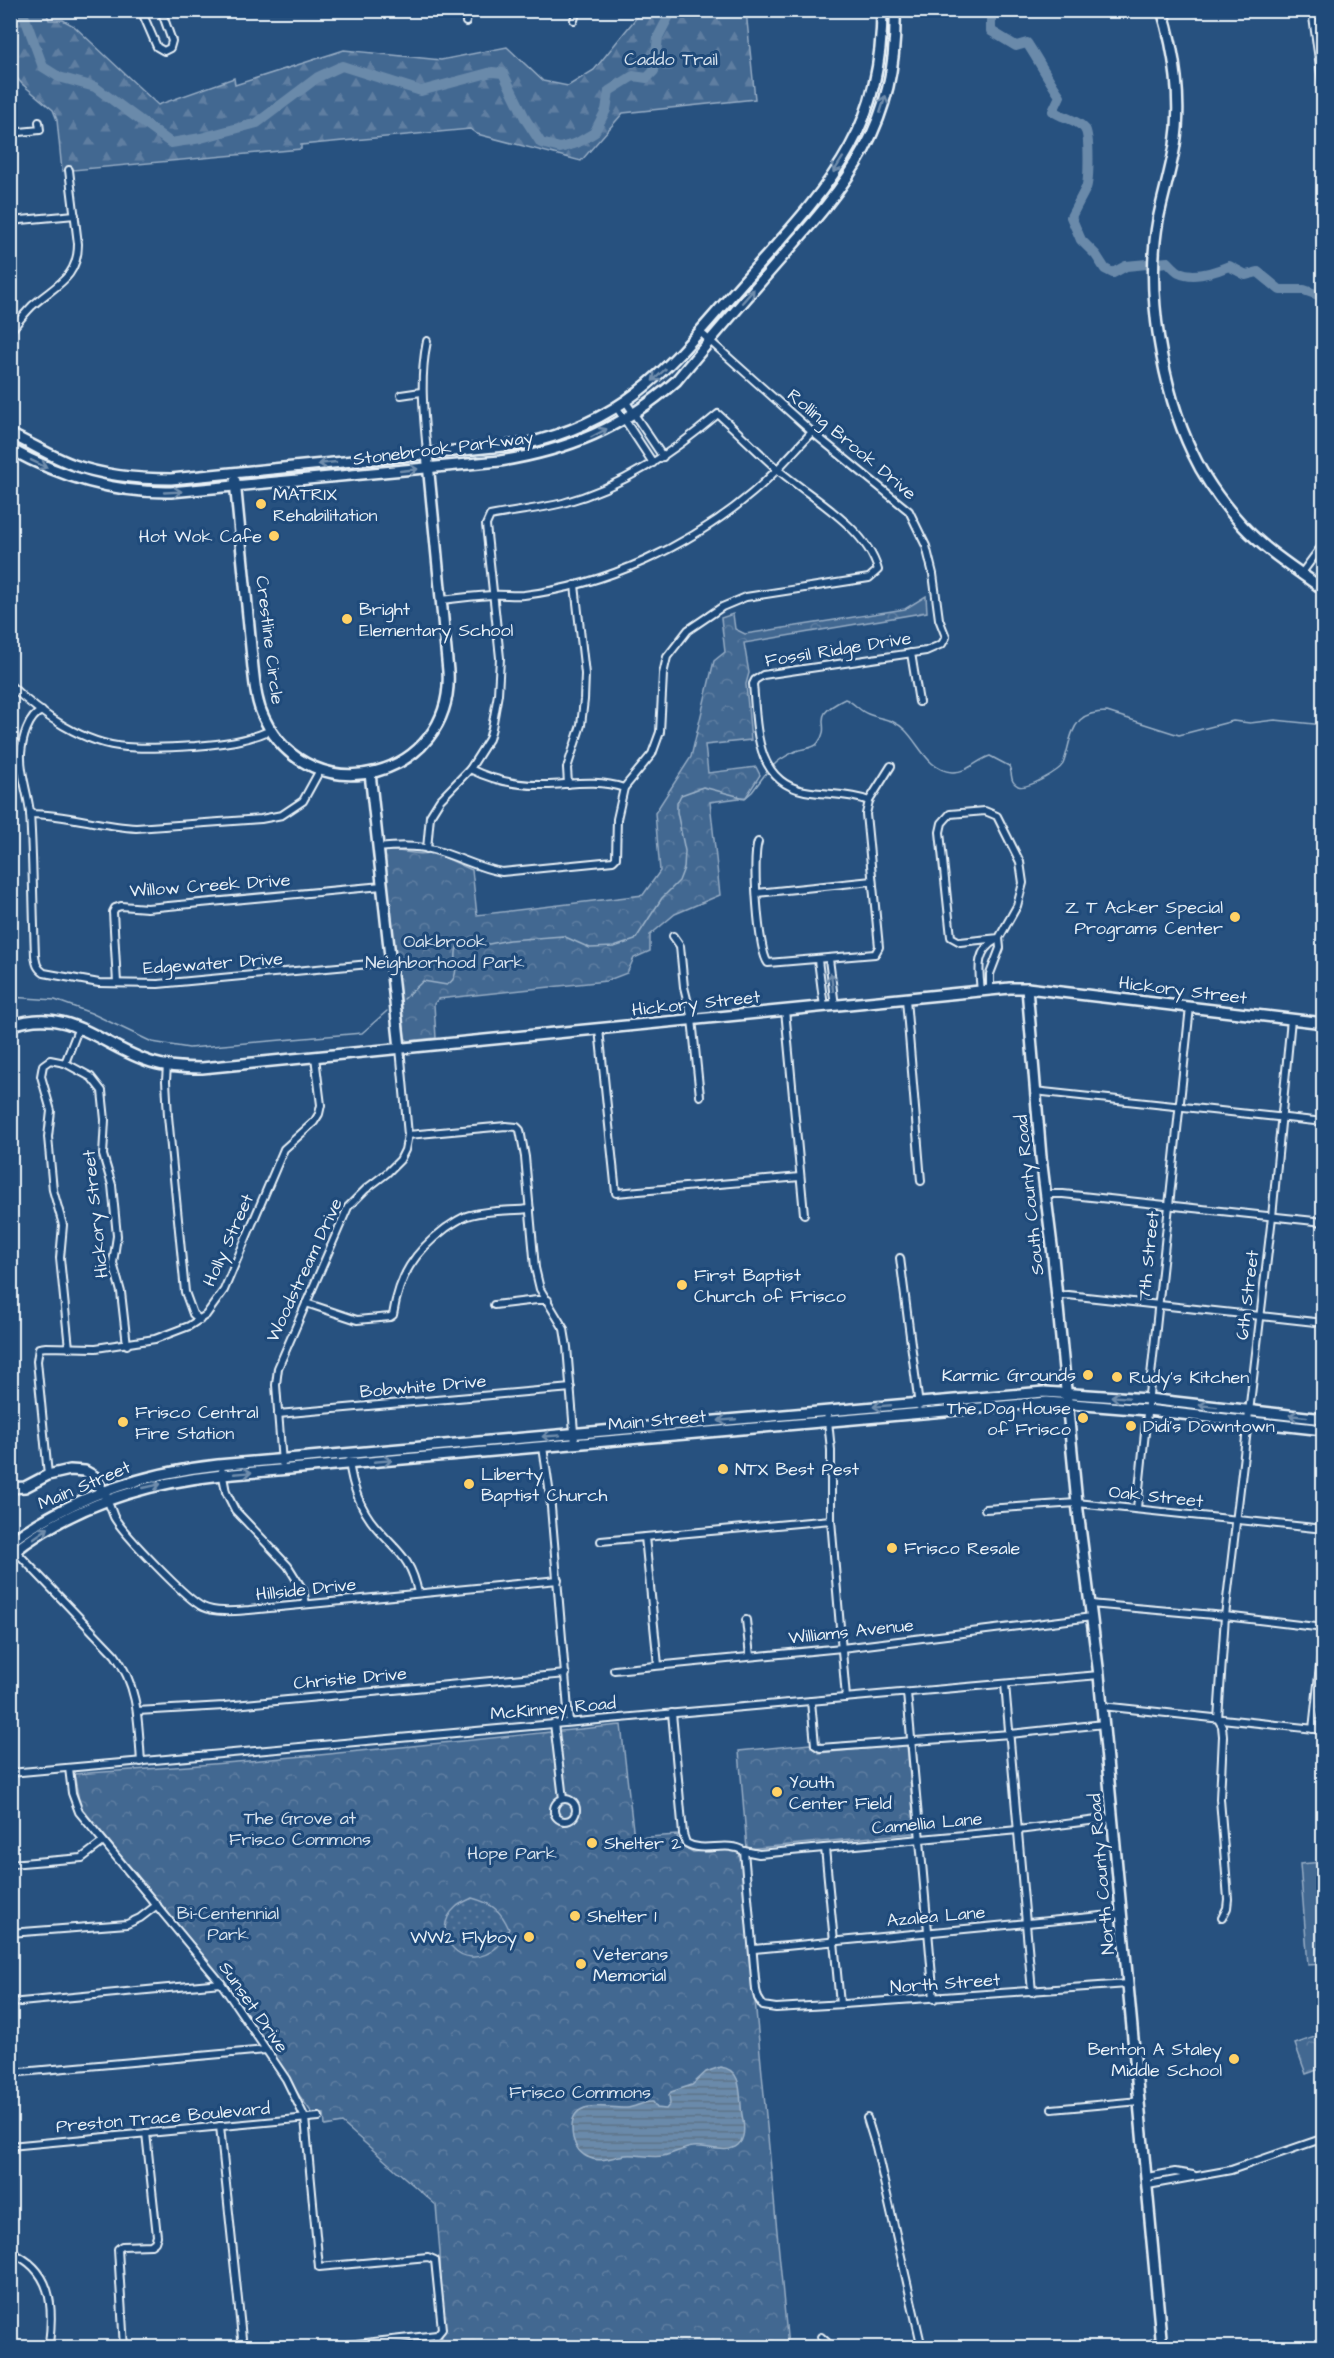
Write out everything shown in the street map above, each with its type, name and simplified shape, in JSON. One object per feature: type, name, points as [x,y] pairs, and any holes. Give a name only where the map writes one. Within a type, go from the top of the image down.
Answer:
[{"type":"main road","name":"Stonebrook Parkway","points":[[11,437],[74,465],[111,475],[171,479],[521,444],[547,439],[570,431],[617,408],[663,372],[700,332],[795,224],[836,170],[858,130],[872,93],[879,57],[882,10]]},
{"type":"main road","name":"Stonebrook Parkway","points":[[10,449],[43,467],[109,487],[146,492],[171,492],[500,461],[540,454],[589,438],[634,414],[676,381],[838,192],[870,138],[885,97],[893,68],[896,42],[895,10]]},
{"type":"main road","points":[[1162,10],[1173,60],[1178,115],[1176,143],[1158,219],[1154,249],[1153,288],[1155,313],[1171,394],[1194,456],[1215,492],[1243,526],[1272,553],[1323,590]]},
{"type":"main road","points":[[858,130],[870,138]]},
{"type":"main road","points":[[775,246],[784,255]]},
{"type":"main road","points":[[370,773],[408,758],[426,741],[440,719],[447,702],[449,681],[427,453]]},
{"type":"main road","name":"Crestline Circle","points":[[234,473],[257,698],[263,717],[282,746],[294,757],[320,770],[338,775],[370,773]]},
{"type":"main road","points":[[109,487],[111,475]]},
{"type":"main road","name":"Woodstream Drive","points":[[370,773],[400,1048]]},
{"type":"main road","name":"Hickory Street","points":[[10,1026],[24,1022],[58,1020],[79,1027],[150,1062],[202,1068],[985,990],[1027,988],[1323,1023]]},
{"type":"main road","name":"South County Road","points":[[1027,988],[1034,1091],[1047,1194],[1066,1397]]},
{"type":"main road","name":"Main Street","points":[[1066,1397],[1147,1410],[1323,1430]]},
{"type":"main road","name":"Main Street","points":[[12,1548],[105,1496],[143,1478],[181,1469],[221,1465],[349,1464],[543,1447],[574,1439],[651,1426],[683,1429],[751,1428],[944,1411],[998,1401],[1066,1397],[1148,1399],[1323,1419]]},
{"type":"main road","name":"North County Road","points":[[1066,1397],[1104,1724],[1162,2344]]},
{"type":"main road","points":[[944,1411],[946,1406],[969,1402],[975,1398]]},
{"type":"main road","name":"Main Street","points":[[105,1496],[184,1479],[348,1454],[444,1445],[652,1437],[683,1429],[750,1418],[975,1398],[998,1401]]},
{"type":"main road","points":[[750,1418],[751,1428]]},
{"type":"main road","points":[[651,1426],[652,1437]]},
{"type":"main road","points":[[444,1445],[446,1455]]},
{"type":"main road","points":[[10,1488],[26,1487],[48,1475],[70,1470],[85,1471],[94,1476],[105,1496]]},
{"type":"street","points":[[143,10],[150,12],[155,10]]},
{"type":"street","points":[[143,10],[157,47],[164,51],[171,47],[172,41],[161,10]]},
{"type":"street","points":[[466,22],[468,10]]},
{"type":"street","points":[[574,20],[577,10]]},
{"type":"street","points":[[1312,10],[1323,95]]},
{"type":"street","points":[[10,133],[40,130],[39,122]]},
{"type":"street","points":[[10,332],[31,307],[65,280],[75,267],[78,256],[69,170]]},
{"type":"street","points":[[10,221],[75,215]]},
{"type":"street","name":"Rolling Brook Drive","points":[[700,332],[812,432],[894,497],[913,518],[932,566],[944,642]]},
{"type":"street","points":[[427,341],[422,363],[421,392],[427,453]]},
{"type":"street","points":[[401,395],[421,392]]},
{"type":"street","points":[[626,402],[663,457]]},
{"type":"street","points":[[617,408],[653,463]]},
{"type":"street","points":[[378,848],[397,846],[426,849],[502,872],[607,862],[616,858],[617,819],[624,788],[646,763],[656,744],[660,732],[663,674],[667,657],[688,630],[722,607],[746,597],[863,580],[875,575],[878,570],[867,543],[830,510],[777,469],[718,414],[663,457],[616,484],[563,503],[490,516],[486,525],[500,658],[498,694],[489,739],[470,769],[440,800],[430,816],[426,849]]},
{"type":"street","points":[[442,600],[522,595],[575,585],[615,573],[658,554],[706,527],[750,495],[812,432]]},
{"type":"street","points":[[1301,574],[1323,543]]},
{"type":"street","points":[[568,784],[567,768],[581,724],[585,674],[575,585]]},
{"type":"street","name":"Fossil Ridge Drive","points":[[869,801],[856,796],[803,791],[783,783],[777,777],[764,760],[760,750],[753,684],[758,677],[911,653],[931,649],[944,642]]},
{"type":"street","points":[[911,653],[919,702]]},
{"type":"street","points":[[10,685],[60,723],[92,739],[124,747],[160,748],[245,740],[271,730]]},
{"type":"street","points":[[42,711],[29,724],[21,753],[21,768],[30,814],[68,816],[117,827],[136,828],[261,819],[282,815],[303,801],[320,770]]},
{"type":"street","points":[[758,842],[754,864],[762,948],[768,963],[875,954],[879,947],[866,824],[869,801],[891,766]]},
{"type":"street","points":[[470,769],[499,782],[543,785],[599,781],[624,788]]},
{"type":"street","points":[[985,990],[980,956],[985,947],[999,938],[1017,906],[1022,892],[1022,873],[1000,820],[992,813],[985,811],[950,814],[944,819],[940,832],[952,939],[960,942],[999,938]]},
{"type":"street","name":"Edgewater Drive","points":[[30,814],[35,955],[36,965],[44,973],[77,980],[158,984],[211,981],[391,962]]},
{"type":"street","points":[[757,893],[872,881]]},
{"type":"street","name":"Willow Creek Drive","points":[[117,983],[113,912],[115,908],[168,906],[382,886]]},
{"type":"street","points":[[674,936],[680,946],[684,987],[692,1019],[700,1096]]},
{"type":"street","points":[[985,990],[1000,948],[999,938]]},
{"type":"street","points":[[980,956],[994,962]]},
{"type":"street","points":[[829,958],[834,1006]]},
{"type":"street","points":[[818,960],[824,1007]]},
{"type":"street","points":[[906,999],[921,1181]]},
{"type":"street","name":"7th Street","points":[[1137,1508],[1190,1007]]},
{"type":"street","points":[[784,1010],[804,1214]]},
{"type":"street","name":"6th Street","points":[[1222,1918],[1226,1915],[1227,1899],[1220,1799],[1220,1765],[1224,1749],[1222,1726],[1218,1719],[1225,1616],[1272,1216],[1291,1019]]},
{"type":"street","points":[[65,1063],[79,1027]]},
{"type":"street","points":[[599,1029],[616,1193],[800,1178]]},
{"type":"street","name":"Woodstream Drive","points":[[283,1465],[276,1378],[278,1368],[348,1207],[400,1160],[405,1150],[408,1135],[400,1048]]},
{"type":"street","name":"Holly Street","points":[[48,1475],[37,1361],[38,1351],[42,1347],[96,1348],[155,1339],[200,1320],[211,1310],[224,1290],[284,1149],[314,1122],[319,1114],[321,1105],[315,1057]]},
{"type":"street","name":"Hickory Street","points":[[69,1348],[60,1258],[63,1225],[53,1190],[48,1137],[51,1111],[41,1069],[45,1061],[50,1060],[65,1063],[95,1080],[104,1098],[103,1155],[112,1185],[117,1236],[113,1263],[122,1292],[127,1344]]},
{"type":"street","points":[[167,1065],[168,1116],[185,1292],[189,1306],[200,1320]]},
{"type":"street","points":[[1034,1091],[1323,1122]]},
{"type":"street","points":[[408,1135],[506,1126],[517,1127],[522,1135],[535,1268],[540,1289],[564,1329],[574,1439]]},
{"type":"street","points":[[1047,1194],[1323,1222]]},
{"type":"street","points":[[306,1303],[357,1320],[393,1316],[407,1268],[428,1242],[471,1214],[530,1209]]},
{"type":"street","points":[[900,1258],[920,1413]]},
{"type":"street","points":[[1055,1296],[1068,1295],[1323,1323]]},
{"type":"street","points":[[494,1305],[548,1300]]},
{"type":"street","name":"Bobwhite Drive","points":[[278,1414],[571,1388]]},
{"type":"street","points":[[827,1411],[831,1449],[831,1520],[846,1698]]},
{"type":"street","points":[[543,1447],[558,1580],[569,1722]]},
{"type":"street","points":[[348,1454],[356,1496],[374,1525],[406,1559],[415,1579],[418,1593]]},
{"type":"street","points":[[221,1465],[226,1492],[235,1510],[288,1566],[303,1590],[306,1604]]},
{"type":"street","name":"Hillside Drive","points":[[105,1496],[115,1518],[124,1530],[152,1561],[203,1608],[249,1610],[558,1580]]},
{"type":"street","name":"Oak Street","points":[[985,1509],[1077,1503],[1323,1529]]},
{"type":"street","points":[[601,1541],[831,1520]]},
{"type":"street","points":[[645,1537],[658,1665]]},
{"type":"street","points":[[12,1548],[116,1654],[131,1681],[137,1711],[141,1762]]},
{"type":"street","points":[[1090,1604],[1225,1616],[1323,1629],[1312,1729]]},
{"type":"street","name":"Williams Avenue","points":[[614,1670],[842,1648],[1092,1617]]},
{"type":"street","points":[[746,1620],[750,1656]]},
{"type":"street","name":"Christie Drive","points":[[137,1711],[224,1706],[566,1674]]},
{"type":"street","name":"McKinney Road","points":[[10,1773],[1099,1675]]},
{"type":"street","points":[[1005,1684],[1032,1992]]},
{"type":"street","points":[[907,1693],[934,1999]]},
{"type":"street","points":[[811,1701],[814,1745],[828,1749],[1104,1724]]},
{"type":"street","points":[[1102,1706],[1323,1730]]},
{"type":"street","name":"Camellia Lane","points":[[672,1713],[683,1834],[686,1843],[696,1848],[734,1845],[744,1851],[759,1854],[1018,1830],[1113,1818]]},
{"type":"street","points":[[554,1723],[562,1799]]},
{"type":"street","name":"Sunset Drive","points":[[69,1768],[76,1807],[221,1983],[286,2079],[305,2118],[319,2266],[418,2257],[432,2258],[436,2264],[442,2329],[436,2335],[388,2344]]},
{"type":"street","points":[[10,1864],[82,1858],[103,1842]]},
{"type":"street","points":[[825,1848],[840,2004]]},
{"type":"street","points":[[744,1851],[754,1949]]},
{"type":"street","points":[[10,1933],[126,1924],[140,1918],[157,1905]]},
{"type":"street","name":"Azalea Lane","points":[[754,1949],[1122,1914]]},
{"type":"street","name":"North Street","points":[[754,1949],[758,1998],[764,2006],[776,2008],[1128,1984]]},
{"type":"street","points":[[10,2003],[221,1983]]},
{"type":"street","points":[[10,2073],[267,2050]]},
{"type":"street","points":[[1052,2109],[1141,2101]]},
{"type":"street","name":"Preston Trace Boulevard","points":[[10,2146],[319,2117]]},
{"type":"street","points":[[867,2118],[876,2147],[922,2348]]},
{"type":"street","points":[[220,2126],[243,2348]]},
{"type":"street","points":[[124,2348],[118,2249],[122,2246],[151,2245],[157,2236],[146,2133]]},
{"type":"street","points":[[1148,2181],[1175,2172],[1199,2176],[1231,2170],[1323,2138]]},
{"type":"street","points":[[10,2252],[32,2263],[45,2281],[51,2316],[49,2346]]},
{"type":"street","points":[[821,2337],[833,2348]]},
{"type":"street","points":[[320,2348],[388,2344]]},
{"type":"street","points":[[1139,2348],[1162,2344]]},
{"type":"green space","name":"Caddo Trail","points":[[10,11],[46,11],[49,20],[63,20],[74,26],[158,105],[234,78],[235,85],[344,50],[441,60],[507,47],[543,81],[568,86],[594,70],[637,17],[637,11],[746,11],[755,99],[623,113],[581,161],[477,134],[470,129],[301,145],[301,149],[62,171],[57,120],[53,110],[22,84],[11,71]]},
{"type":"green space","name":"Oakbrook Neighborhood Park","points":[[926,596],[927,612],[744,643],[749,673],[746,684],[751,740],[705,745],[708,773],[756,767],[760,775],[746,797],[710,802],[720,895],[675,914],[650,935],[650,951],[634,958],[627,973],[606,981],[438,999],[434,1004],[436,1038],[408,1041],[405,1038],[384,855],[386,851],[422,854],[433,852],[472,870],[477,915],[643,895],[660,871],[655,813],[691,757],[714,661],[725,652],[721,618],[733,614],[735,629],[745,634],[905,609]]},
{"type":"green space","name":"Frisco Commons","points":[[621,1725],[634,1838],[677,1835],[679,1844],[693,1852],[732,1849],[741,1853],[788,2347],[442,2347],[440,2252],[436,2205],[342,2123],[325,2126],[324,2114],[312,2113],[156,1898],[80,1806],[74,1774],[416,1746]]},
{"type":"green space","points":[[810,1744],[819,1753],[907,1745],[915,1833],[747,1849],[739,1751]]},
{"type":"green space","points":[[1323,1862],[1323,1964],[1308,1965],[1300,1864]]},
{"type":"green space","points":[[472,1898],[495,1908],[509,1929],[496,1948],[483,1955],[471,1957],[461,1954],[452,1947],[445,1928],[448,1917],[456,1907]]},
{"type":"green space","points":[[1323,2034],[1323,2068],[1306,2074],[1295,2044]]},
{"type":"shaded area","points":[[720,2067],[733,2073],[739,2085],[744,2131],[741,2142],[733,2148],[722,2150],[693,2147],[663,2156],[626,2155],[598,2160],[584,2155],[575,2144],[572,2124],[575,2115],[581,2110],[588,2107],[627,2108],[650,2102],[653,2102],[657,2108],[666,2109],[670,2104],[671,2092],[692,2085],[706,2072]]},
{"type":"waterway","points":[[22,10],[43,67],[59,77],[95,87],[171,143],[201,138],[257,123],[318,77],[342,66],[421,91],[492,72],[503,73],[526,120],[541,143],[560,148],[577,143],[594,133],[606,110],[609,91],[633,76],[647,78],[654,71],[658,37],[672,10]]},
{"type":"waterway","points":[[991,10],[991,31],[1016,46],[1027,43],[1060,96],[1053,111],[1078,123],[1087,133],[1087,184],[1071,217],[1081,240],[1096,255],[1105,269],[1113,273],[1126,266],[1168,262],[1179,272],[1198,275],[1229,266],[1246,275],[1258,272],[1280,290],[1304,290],[1324,297]]},
{"type":"waterway","points":[[773,766],[796,751],[816,745],[822,736],[823,720],[827,711],[845,699],[865,713],[901,726],[937,767],[957,772],[990,756],[1009,766],[1013,782],[1018,786],[1028,785],[1042,779],[1060,767],[1076,725],[1093,713],[1107,712],[1179,735],[1233,721],[1250,723],[1275,720],[1324,725]]},
{"type":"waterway","points":[[404,999],[423,981],[447,985],[452,981],[456,970],[456,951],[461,940],[489,944],[509,940],[563,936],[590,948],[614,947],[635,940],[662,898],[679,881],[684,868],[685,851],[677,812],[677,803],[681,795],[703,787],[745,798],[769,769]]},
{"type":"waterway","points":[[10,997],[55,1000],[91,1013],[152,1042],[189,1048],[362,1033],[387,1011]]},
{"type":"place","name":"MATRIX Rehabilitation","points":[[261,504]]},
{"type":"place","name":"Hot Wok Cafe","points":[[274,536]]},
{"type":"place","name":"Bright Elementary School","points":[[347,619]]},
{"type":"place","name":"Z T Acker Special Programs Center","points":[[1235,917]]},
{"type":"place","name":"First Baptist Church of Frisco","points":[[682,1285]]},
{"type":"place","name":"Karmic Grounds","points":[[1088,1375]]},
{"type":"place","name":"Rudy's Kitchen","points":[[1117,1377]]},
{"type":"place","name":"The Dog House of Frisco","points":[[1083,1418]]},
{"type":"place","name":"Frisco Central Fire Station","points":[[123,1422]]},
{"type":"place","name":"Didi's Downtown","points":[[1131,1426]]},
{"type":"place","name":"NTX Best Pest","points":[[723,1469]]},
{"type":"place","name":"Liberty Baptist Church","points":[[469,1484]]},
{"type":"place","name":"Frisco Resale","points":[[892,1548]]},
{"type":"place","name":"Youth Center Field","points":[[777,1792]]},
{"type":"place","name":"Shelter 2","points":[[592,1843]]},
{"type":"place","name":"Shelter 1","points":[[575,1916]]},
{"type":"place","name":"WW2 Flyboy","points":[[529,1937]]},
{"type":"place","name":"Veterans Memorial","points":[[581,1964]]},
{"type":"place","name":"Benton A Staley Middle School","points":[[1234,2059]]},
{"type":"park label","name":"The Grove at Frisco Commons","points":[[300,1828]]},
{"type":"park label","name":"Hope Park","points":[[512,1853]]},
{"type":"park label","name":"Bi-Centennial Park","points":[[228,1923]]}]
